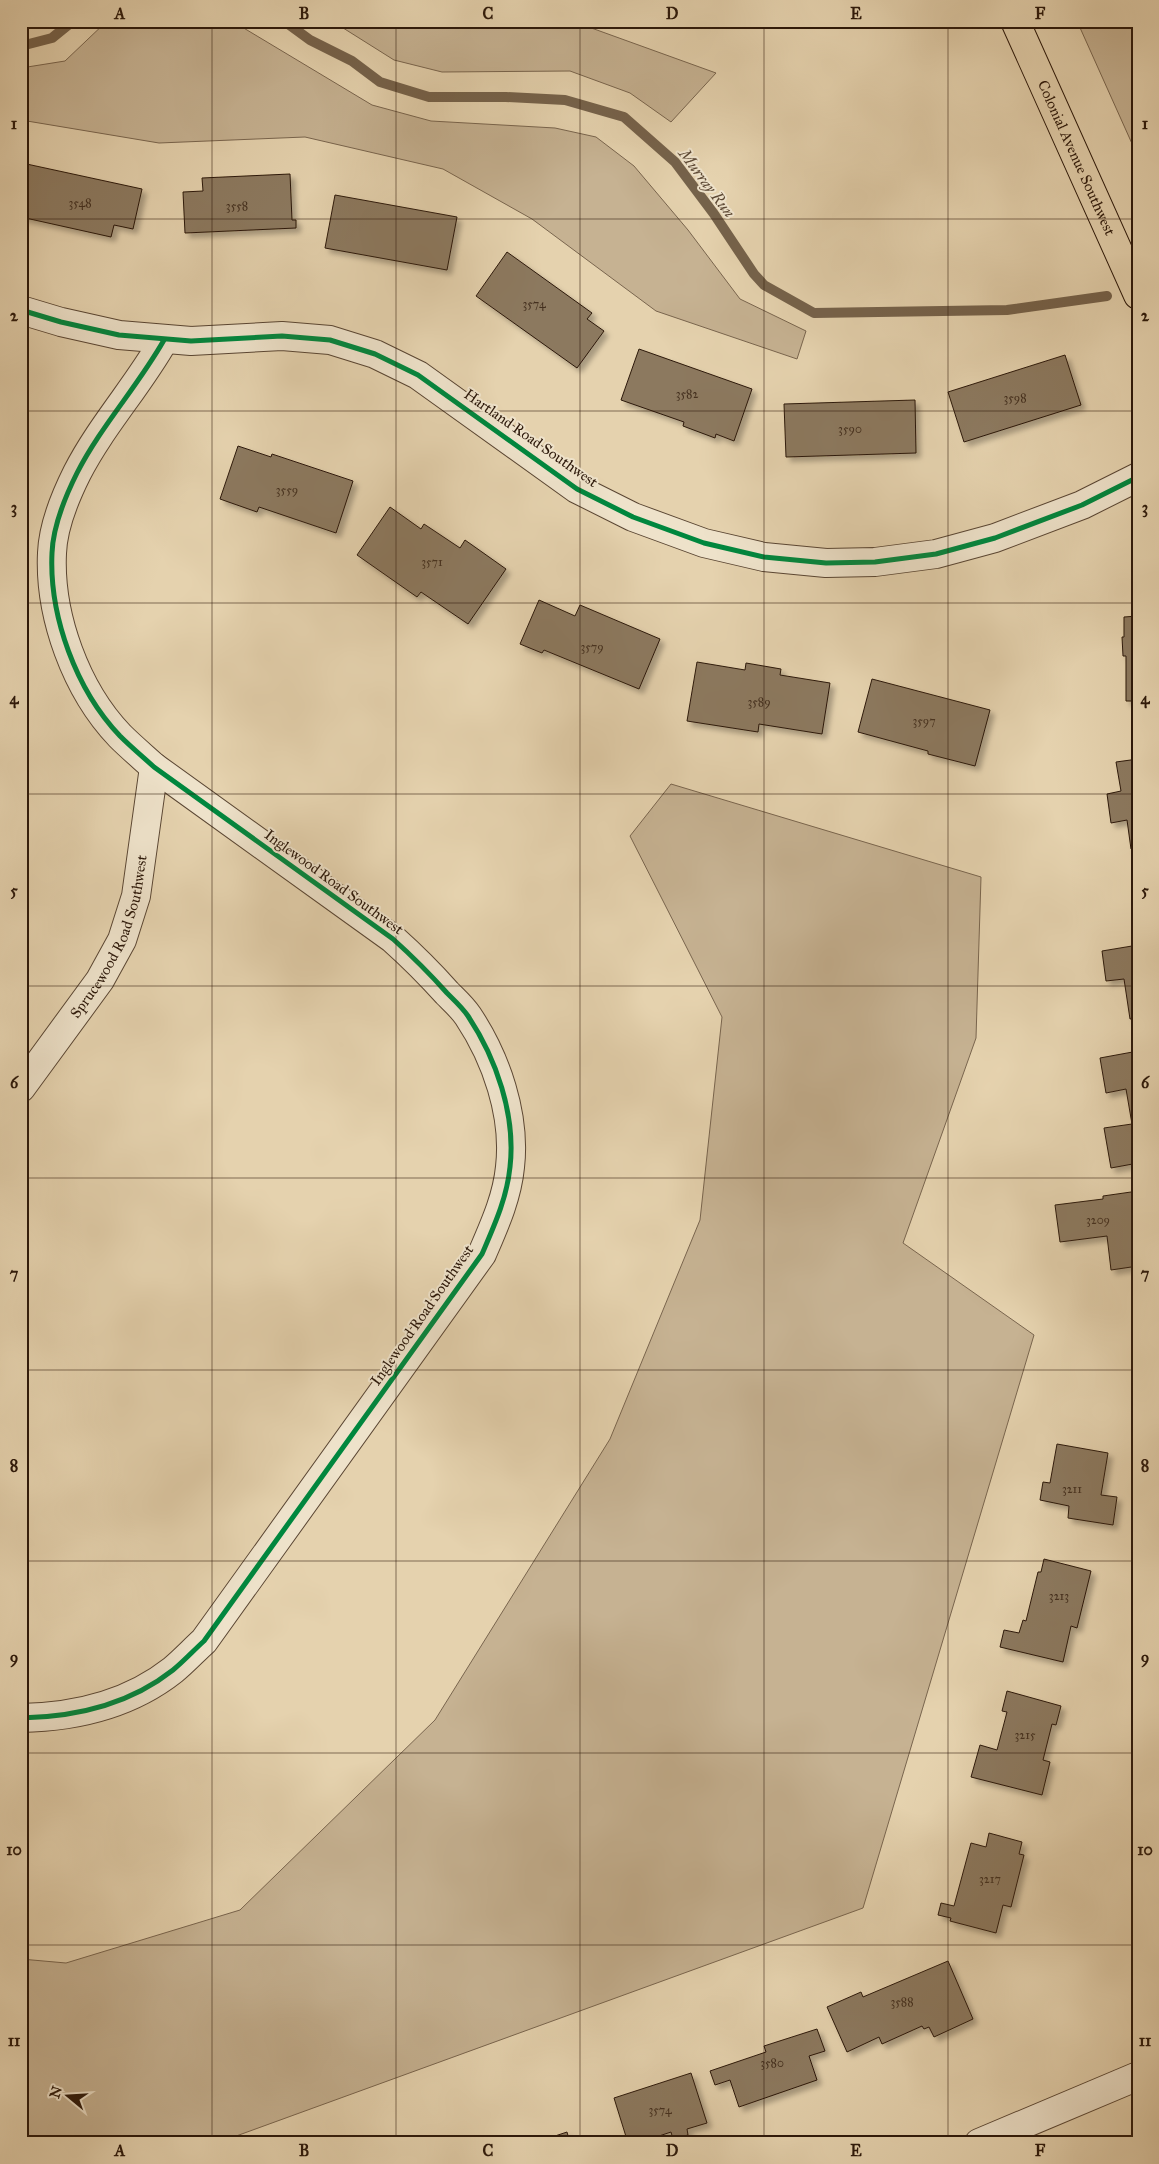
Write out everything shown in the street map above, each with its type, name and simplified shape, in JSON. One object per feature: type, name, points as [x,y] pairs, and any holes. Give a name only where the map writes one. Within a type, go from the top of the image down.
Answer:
[{"type":"main road","name":"Colonial Avenue Southwest","points":[[1015,21],[1138,295]]},
{"type":"street","name":"Hartland Road Southwest","points":[[21,310],[61,322],[119,335],[191,341],[282,336],[330,340],[375,354],[418,375],[577,489],[633,518],[704,543],[764,557],[836,563],[875,562],[936,554],[995,538],[1082,505],[1138,477]]},
{"type":"street","name":"Inglewood Road Southwest","points":[[21,1718],[53,1717],[104,1706],[143,1689],[172,1670],[204,1641],[482,1254],[500,1212],[510,1168],[511,1140],[504,1096],[489,1054],[467,1014],[423,966],[393,939],[154,767],[120,736],[91,697],[70,657],[59,622],[53,587],[52,551],[59,516],[76,475],[89,452],[148,368],[164,340]]},
{"type":"street","name":"Sprucewood Road Southwest","points":[[21,1088],[100,980],[122,940],[136,896],[154,767]]},
{"type":"street","points":[[979,2143],[1138,2076]]},
{"type":"shaded area","points":[[107,21],[232,21],[372,105],[431,121],[555,128],[596,137],[634,166],[688,230],[740,299],[806,331],[797,359],[656,311],[532,219],[443,169],[305,137],[159,143],[21,120],[21,68],[65,61]]},
{"type":"shaded area","points":[[332,21],[572,21],[716,73],[671,122],[630,93],[570,71],[442,72],[394,60]]},
{"type":"shaded area","points":[[1077,21],[1138,21],[1138,157]]},
{"type":"shaded area","points":[[671,784],[981,877],[976,1038],[903,1243],[1034,1335],[863,1908],[217,2143],[21,2143],[21,1959],[66,1963],[240,1910],[435,1720],[610,1439],[700,1220],[722,1017],[630,836]]},
{"type":"building","points":[[22,163],[142,189],[133,229],[114,225],[111,237],[21,217]]},
{"type":"building","points":[[290,174],[292,220],[296,220],[296,228],[185,233],[183,192],[203,191],[202,178]]},
{"type":"building","points":[[335,195],[457,217],[447,270],[325,248]]},
{"type":"building","points":[[507,252],[592,313],[587,319],[604,331],[577,368],[476,296]]},
{"type":"building","points":[[639,349],[752,389],[734,441],[716,434],[715,438],[683,426],[684,422],[621,400]]},
{"type":"building","points":[[1065,355],[1081,405],[964,442],[948,392]]},
{"type":"building","points":[[915,400],[916,453],[786,457],[784,404]]},
{"type":"building","points":[[238,446],[271,457],[272,454],[353,481],[336,533],[259,507],[257,512],[220,499]]},
{"type":"building","points":[[390,507],[421,529],[424,524],[460,548],[465,540],[506,569],[468,624],[421,592],[417,597],[357,555]]},
{"type":"building","points":[[539,600],[575,616],[580,605],[660,639],[639,689],[544,650],[542,653],[520,644]]},
{"type":"building","points":[[1138,616],[1138,725],[1137,701],[1126,701],[1126,656],[1123,656],[1122,637],[1124,637],[1124,617]]},
{"type":"building","points":[[697,662],[745,670],[746,663],[781,669],[780,675],[830,683],[822,734],[759,724],[758,732],[687,721]]},
{"type":"building","points":[[872,679],[990,710],[975,766],[928,754],[928,751],[858,732]]},
{"type":"building","points":[[1138,759],[1138,848],[1131,849],[1127,820],[1111,823],[1107,794],[1121,791],[1116,762]]},
{"type":"building","points":[[1138,945],[1138,1018],[1130,1019],[1124,979],[1106,981],[1102,951]]},
{"type":"building","points":[[1138,1051],[1138,1163],[1111,1168],[1104,1128],[1132,1124],[1126,1089],[1106,1093],[1100,1058]]},
{"type":"building","points":[[1138,1191],[1138,1266],[1111,1270],[1107,1236],[1060,1242],[1055,1205],[1103,1199],[1103,1196]]},
{"type":"building","points":[[1057,1444],[1108,1453],[1101,1495],[1117,1497],[1113,1525],[1068,1518],[1069,1506],[1040,1500],[1043,1482],[1050,1483]]},
{"type":"building","points":[[1044,1559],[1091,1571],[1077,1628],[1071,1626],[1063,1662],[1000,1647],[1004,1630],[1019,1633],[1023,1620],[1026,1621],[1038,1572],[1041,1572]]},
{"type":"building","points":[[1007,1691],[1061,1706],[1056,1725],[1052,1724],[1043,1760],[1050,1762],[1042,1795],[971,1777],[980,1745],[997,1750],[1007,1712],[1002,1711]]},
{"type":"building","points":[[989,1833],[1022,1842],[1019,1854],[1024,1855],[1011,1907],[1003,1905],[996,1933],[950,1921],[951,1918],[938,1915],[941,1903],[954,1906],[971,1843],[986,1847]]},
{"type":"building","points":[[948,1961],[973,2019],[934,2037],[929,2027],[924,2029],[922,2026],[882,2044],[879,2037],[847,2052],[827,2007],[861,1992],[863,1997]]},
{"type":"building","points":[[817,2029],[825,2051],[809,2056],[817,2080],[739,2107],[730,2080],[715,2085],[710,2071],[766,2052],[764,2046]]},
{"type":"building","points":[[691,2073],[707,2123],[687,2129],[688,2135],[673,2139],[671,2132],[638,2143],[628,2143],[614,2098]]},
{"type":"building","points":[[567,2132],[570,2143],[534,2143]]},
{"type":"waterway","name":"Murray Run","points":[[21,46],[52,38],[73,21]]},
{"type":"waterway","name":"Murray Run","points":[[284,21],[310,40],[352,61],[380,82],[429,97],[506,97],[565,100],[624,117],[675,162],[714,214],[754,274],[764,285],[814,313],[1007,310],[1107,296]]},
{"type":"cycle path","points":[[21,310],[61,322],[119,335],[191,341],[282,336],[330,340],[375,354],[418,375],[577,489],[633,517],[704,543],[764,557],[826,563],[875,562],[936,554],[995,538],[1082,505],[1138,477]]},
{"type":"cycle path","points":[[21,1718],[61,1715],[120,1700],[156,1682],[177,1667],[204,1641],[482,1254],[503,1201],[510,1167],[510,1127],[502,1088],[487,1050],[478,1032],[463,1010],[421,965],[393,939],[154,767],[133,748],[104,718],[90,697],[68,651],[55,602],[52,577],[53,543],[60,512],[77,473],[87,456],[164,340]]}]
